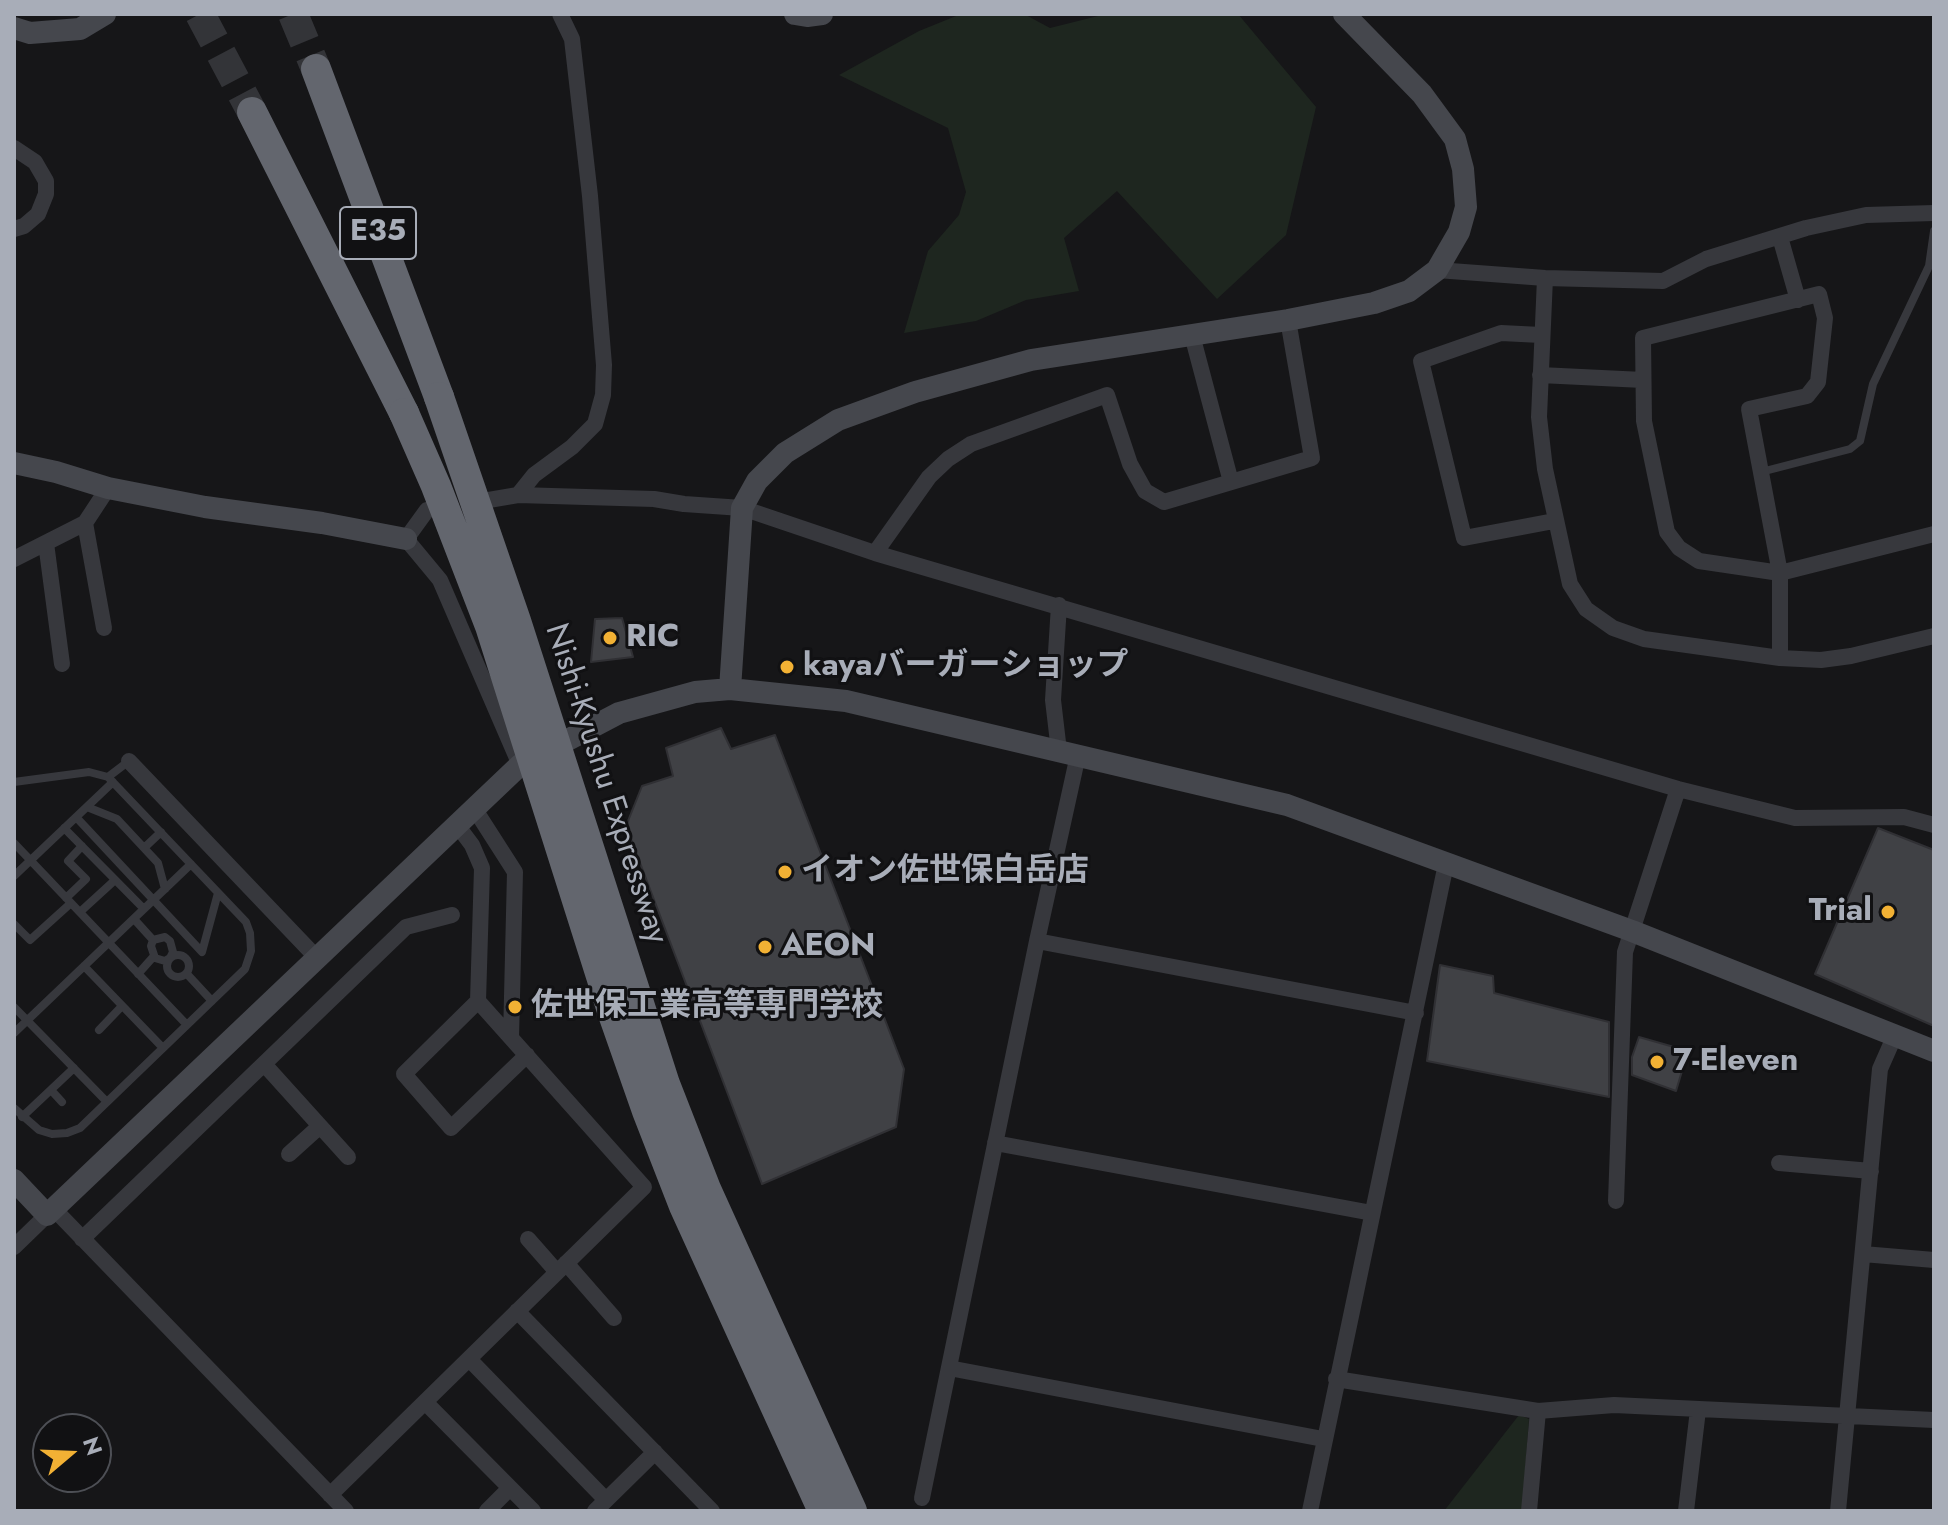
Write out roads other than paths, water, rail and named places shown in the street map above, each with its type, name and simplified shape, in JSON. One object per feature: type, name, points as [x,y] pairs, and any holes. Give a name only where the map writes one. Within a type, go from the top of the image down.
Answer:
[{"type":"highway","name":"Nishi-Kyushu Expressway","points":[[316,69],[439,397],[516,621],[665,1084],[837,1509]]},
{"type":"highway","name":"Nishi-Kyushu Expressway","points":[[252,112],[404,413],[436,486],[490,626],[613,1014],[647,1111],[714,1272],[837,1509]]},
{"type":"street","points":[[14,28],[30,33],[80,29],[105,14]]},
{"type":"street","points":[[518,495],[534,475],[572,447],[595,424],[603,395],[604,365],[590,196],[572,39],[560,14]]},
{"type":"street","points":[[795,14],[822,14]]},
{"type":"street","points":[[730,689],[742,508],[757,481],[785,453],[838,420],[915,392],[1031,360],[1288,320],[1374,303],[1409,291],[1437,270],[1459,232],[1466,207],[1463,169],[1455,139],[1422,94],[1344,14]]},
{"type":"street","points":[[14,148],[35,162],[46,181],[46,194],[38,214],[24,226],[14,229]]},
{"type":"street","points":[[1437,270],[1545,278],[1663,281],[1706,259],[1806,228],[1866,215],[1934,213]]},
{"type":"street","points":[[1780,237],[1798,300]]},
{"type":"street","points":[[1545,278],[1539,417],[1554,521],[1570,584],[1586,609],[1613,628],[1644,639],[1780,658],[1821,660],[1851,656],[1934,636]]},
{"type":"street","points":[[1780,658],[1780,573],[1749,409],[1807,396],[1818,382],[1825,318],[1819,294],[1643,338],[1644,421],[1667,532],[1679,548],[1699,561],[1780,573],[1934,534]]},
{"type":"street","points":[[875,553],[929,477],[948,459],[971,444],[1107,395],[1130,464],[1145,491],[1164,502],[1312,458],[1288,320]]},
{"type":"street","points":[[1541,335],[1501,333],[1421,361],[1464,538],[1554,521]]},
{"type":"street","points":[[1192,335],[1231,482]]},
{"type":"street","points":[[1540,375],[1643,380]]},
{"type":"street","points":[[14,463],[108,488],[205,507],[322,523],[406,539],[440,580],[520,765],[638,1056],[837,1509]]},
{"type":"street","points":[[14,559],[85,523],[108,488]]},
{"type":"street","points":[[406,539],[427,510],[518,495],[654,499],[742,508],[875,553],[1678,789],[1795,818],[1904,817],[1934,825]]},
{"type":"street","points":[[85,523],[104,628]]},
{"type":"street","points":[[46,543],[62,664]]},
{"type":"street","points":[[922,1498],[1037,941],[1069,753],[1053,700],[1059,605]]},
{"type":"street","points":[[14,1247],[520,765],[619,713],[695,692],[730,689],[846,701],[1287,805],[1632,931],[1934,1051]]},
{"type":"street","points":[[129,761],[317,958]]},
{"type":"street","points":[[1616,1201],[1625,952],[1678,789]]},
{"type":"street","points":[[474,808],[515,872],[511,1038]]},
{"type":"street","points":[[330,1495],[644,1187],[478,1001],[482,868],[472,845],[457,825]]},
{"type":"street","points":[[1310,1511],[1446,864]]},
{"type":"street","points":[[82,1239],[406,927],[452,915]]},
{"type":"street","points":[[1037,941],[1416,1013]]},
{"type":"street","points":[[478,1001],[404,1074],[451,1128],[527,1055]]},
{"type":"street","points":[[1838,1511],[1880,1069],[1895,1035]]},
{"type":"street","points":[[264,1064],[348,1157]]},
{"type":"street","points":[[289,1154],[320,1126]]},
{"type":"street","points":[[995,1143],[1372,1213]]},
{"type":"street","points":[[1779,1163],[1871,1171]]},
{"type":"street","points":[[14,1180],[82,1239],[346,1511]]},
{"type":"street","points":[[528,1239],[614,1318]]},
{"type":"street","points":[[1863,1254],[1934,1260]]},
{"type":"street","points":[[517,1311],[712,1511]]},
{"type":"street","points":[[469,1359],[601,1506],[655,1452]]},
{"type":"street","points":[[949,1368],[1323,1439]]},
{"type":"street","points":[[1336,1379],[1538,1411],[1614,1405],[1934,1420]]},
{"type":"street","points":[[425,1402],[533,1511]]},
{"type":"street","points":[[1686,1511],[1698,1410]]},
{"type":"street","points":[[1529,1511],[1538,1411]]},
{"type":"street","points":[[487,1511],[510,1488]]},
{"type":"lane","points":[[1761,472],[1850,449],[1860,441],[1873,384],[1929,266],[1934,231]]},
{"type":"lane","points":[[14,876],[87,807],[129,761]]},
{"type":"lane","points":[[14,782],[89,772],[111,779],[246,922],[251,951],[245,969],[80,1128],[52,1134],[39,1130],[14,1108]]},
{"type":"lane","points":[[87,807],[117,819],[158,863],[165,889]]},
{"type":"lane","points":[[76,817],[202,952],[218,893]]},
{"type":"lane","points":[[64,828],[144,909]]},
{"type":"lane","points":[[144,848],[161,832]]},
{"type":"lane","points":[[14,843],[187,1025]]},
{"type":"lane","points":[[14,924],[30,940],[69,900],[86,879],[68,861],[82,846]]},
{"type":"lane","points":[[14,1033],[191,864]]},
{"type":"lane","points":[[80,912],[115,880]]},
{"type":"lane","points":[[134,919],[153,940]]},
{"type":"lane","points":[[153,940],[154,956],[160,961],[170,958],[176,955],[186,958],[190,967],[187,974],[180,978],[170,974],[167,964],[170,958],[173,952],[170,941],[165,937],[153,940]]},
{"type":"lane","points":[[138,974],[154,956]]},
{"type":"lane","points":[[84,966],[163,1048]]},
{"type":"lane","points":[[187,974],[212,1001]]},
{"type":"lane","points":[[99,1030],[122,1006]]},
{"type":"lane","points":[[14,1007],[107,1102]]},
{"type":"lane","points":[[22,1117],[74,1068]]},
{"type":"lane","points":[[51,1090],[62,1102]]},
{"type":"tunnel","points":[[200,14],[252,112]]},
{"type":"tunnel","points":[[293,14],[316,69]]},
{"type":"place","name":"RIC","points":[[610,638]]},
{"type":"place","name":"kayaバーガーショップ","points":[[787,667]]},
{"type":"place","name":"イオン佐世保白岳店","points":[[785,872]]},
{"type":"place","name":"Trial","points":[[1888,912]]},
{"type":"place","name":"AEON","points":[[765,947]]},
{"type":"place","name":"佐世保工業高等専門学校","points":[[515,1007]]},
{"type":"place","name":"7-Eleven","points":[[1657,1062]]}]
